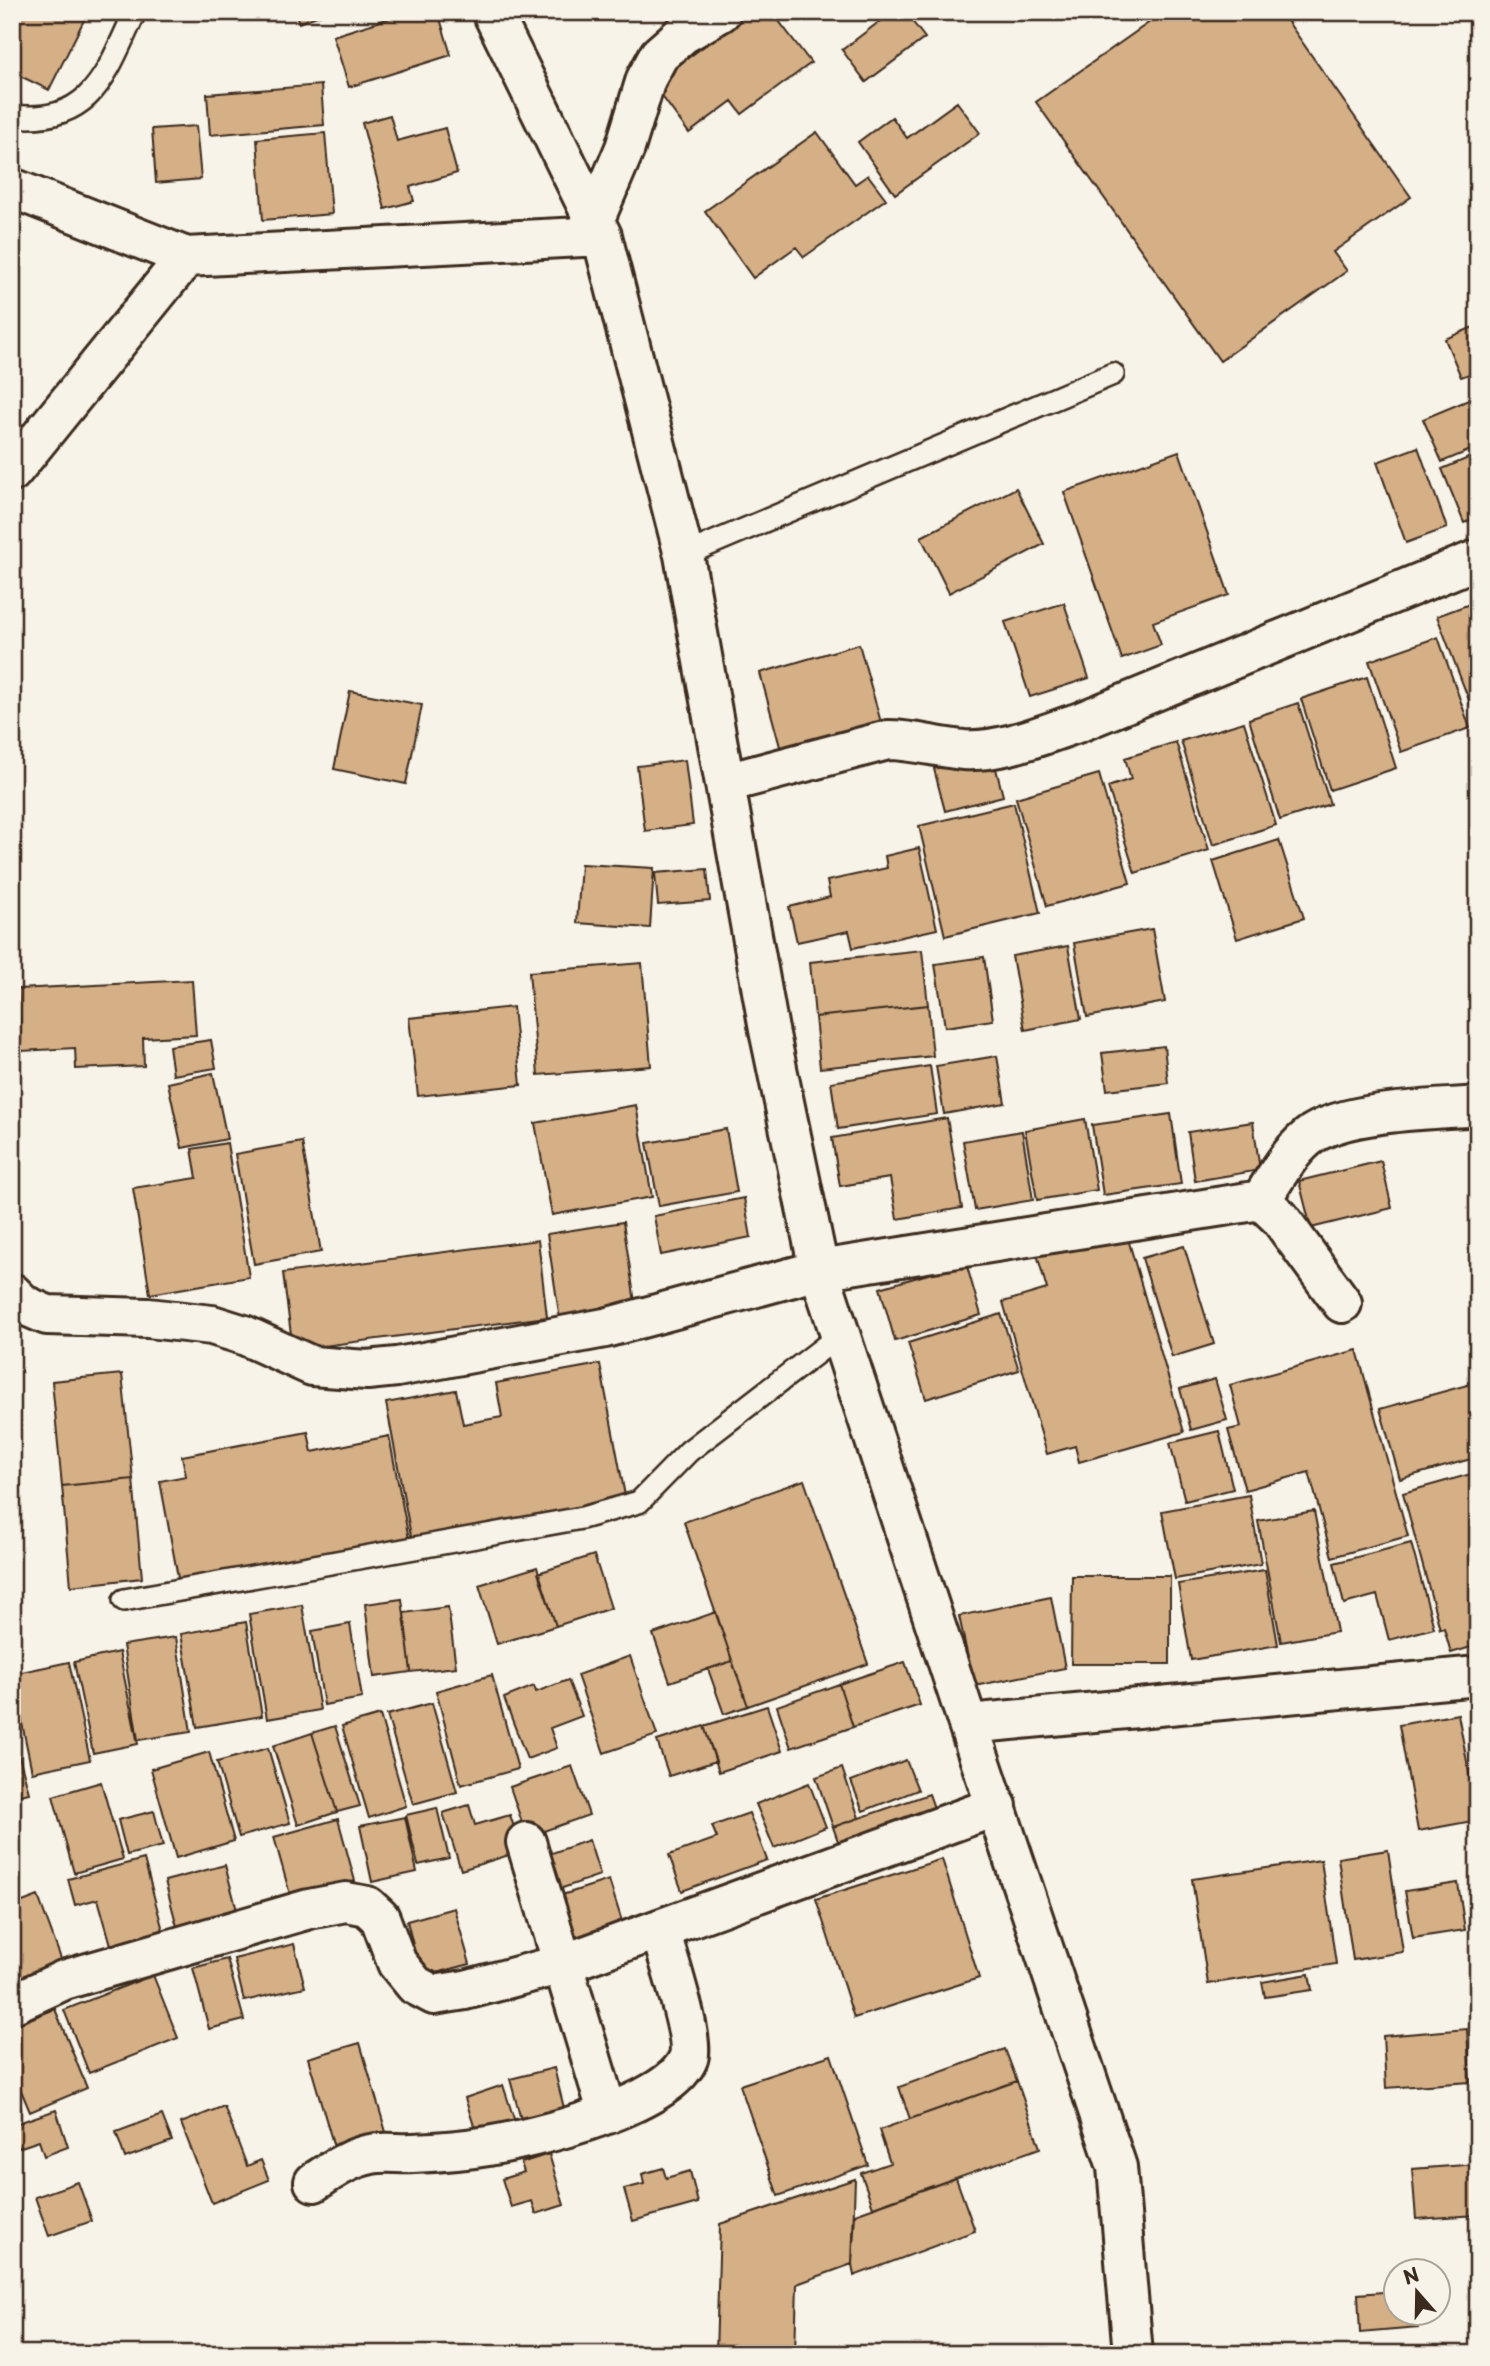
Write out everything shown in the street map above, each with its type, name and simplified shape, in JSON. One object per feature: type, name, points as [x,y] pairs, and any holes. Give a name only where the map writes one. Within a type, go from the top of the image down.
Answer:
[{"type":"street","points":[[492,12],[598,228],[684,555],[769,1030],[819,1270],[1117,2167],[1133,2354]]},
{"type":"street","points":[[598,228],[646,79],[659,55],[683,34],[721,12]]},
{"type":"street","points":[[12,188],[186,257],[598,228]]},
{"type":"street","points":[[12,472],[186,257]]},
{"type":"street","points":[[726,783],[888,740],[965,750],[1018,743],[1080,722],[1478,559]]},
{"type":"street","points":[[12,1293],[24,1305],[47,1315],[148,1318],[212,1325],[244,1335],[312,1366],[367,1370],[397,1367],[605,1328],[819,1270],[1261,1200],[1290,1156],[1314,1133],[1349,1118],[1478,1106]]},
{"type":"street","points":[[1261,1200],[1280,1218],[1342,1303]]},
{"type":"street","points":[[968,1724],[1478,1676]]},
{"type":"street","points":[[12,2004],[64,1980],[309,1909],[346,1902],[367,1906],[380,1918],[397,1963],[415,1985],[435,1995],[465,1990],[563,1964],[997,1806]]},
{"type":"street","points":[[526,1843],[608,2114]]},
{"type":"street","points":[[314,2182],[352,2160],[372,2154],[488,2146],[608,2114],[652,2094],[674,2080],[689,2058],[689,2035],[660,1929]]},
{"type":"lane","points":[[12,116],[37,119],[61,114],[89,96],[110,66],[135,12]]},
{"type":"lane","points":[[684,555],[1113,374]]},
{"type":"lane","points":[[124,1600],[582,1518],[639,1502],[690,1451],[841,1335]]},
{"type":"building","points":[[12,12],[88,12],[49,90],[12,72]]},
{"type":"building","points":[[295,12],[327,12],[299,23]]},
{"type":"building","points":[[409,12],[438,12],[451,55],[349,87],[333,36]]},
{"type":"building","points":[[750,12],[772,12],[811,63],[742,114],[732,101],[689,133],[653,84]]},
{"type":"building","points":[[892,12],[905,12],[925,38],[866,82],[842,50]]},
{"type":"building","points":[[1164,12],[1281,12],[1411,197],[1333,252],[1347,271],[1220,361],[1036,102]]},
{"type":"building","points":[[321,85],[324,125],[210,135],[207,94]]},
{"type":"building","points":[[957,102],[980,133],[895,194],[858,142],[892,117],[907,138]]},
{"type":"building","points":[[390,115],[397,141],[445,128],[457,173],[410,187],[414,201],[385,209],[362,123]]},
{"type":"building","points":[[196,126],[201,179],[156,183],[152,129]]},
{"type":"building","points":[[817,132],[855,184],[868,175],[886,199],[804,257],[796,247],[753,278],[705,211]]},
{"type":"building","points":[[325,133],[332,214],[263,220],[257,139]]},
{"type":"building","points":[[1478,325],[1478,371],[1461,377],[1445,339]]},
{"type":"building","points":[[1478,396],[1478,447],[1442,462],[1423,419]]},
{"type":"building","points":[[1418,447],[1447,528],[1406,543],[1377,462]]},
{"type":"building","points":[[1179,451],[1229,595],[1153,622],[1161,645],[1122,659],[1064,492]]},
{"type":"building","points":[[1478,454],[1478,517],[1464,523],[1442,469]]},
{"type":"building","points":[[1016,488],[1044,544],[949,593],[921,537]]},
{"type":"building","points":[[1478,601],[1478,724],[1437,616]]},
{"type":"building","points":[[1064,603],[1089,678],[1030,697],[1005,622]]},
{"type":"building","points":[[1438,637],[1470,728],[1401,752],[1369,661]]},
{"type":"building","points":[[859,644],[882,726],[782,754],[760,673]]},
{"type":"building","points":[[1367,677],[1396,768],[1330,790],[1301,699]]},
{"type":"building","points":[[350,691],[422,705],[406,784],[334,769]]},
{"type":"building","points":[[1298,703],[1330,804],[1280,820],[1249,719]]},
{"type":"building","points":[[1244,722],[1276,825],[1213,845],[1181,741]]},
{"type":"building","points":[[1176,742],[1209,850],[1135,873],[1108,787],[1131,779],[1125,758]]},
{"type":"building","points":[[992,753],[1003,796],[945,811],[934,769]]},
{"type":"building","points":[[685,760],[693,825],[645,831],[637,766]]},
{"type":"building","points":[[1099,774],[1130,883],[1047,906],[1016,798]]},
{"type":"building","points":[[1014,803],[1040,913],[945,936],[919,826]]},
{"type":"building","points":[[1279,840],[1304,918],[1237,939],[1213,861]]},
{"type":"building","points":[[919,848],[937,929],[853,948],[849,931],[797,942],[789,907],[830,897],[827,881],[887,868],[885,856]]},
{"type":"building","points":[[581,864],[654,868],[650,928],[577,923]]},
{"type":"building","points":[[707,869],[710,901],[658,905],[655,873]]},
{"type":"building","points":[[1152,929],[1165,1002],[1087,1017],[1074,943]]},
{"type":"building","points":[[1068,946],[1081,1019],[1025,1030],[1012,956]]},
{"type":"building","points":[[922,950],[928,1005],[815,1017],[810,962]]},
{"type":"building","points":[[984,957],[993,1020],[945,1027],[935,964]]},
{"type":"building","points":[[642,963],[651,1066],[538,1075],[529,972]]},
{"type":"building","points":[[192,980],[196,1035],[143,1038],[144,1066],[76,1069],[75,1048],[21,1051],[18,989]]},
{"type":"building","points":[[928,1005],[933,1056],[820,1068],[815,1017]]},
{"type":"building","points":[[513,1007],[521,1085],[418,1096],[409,1018]]},
{"type":"building","points":[[211,1040],[216,1068],[173,1075],[169,1046]]},
{"type":"building","points":[[1164,1046],[1168,1083],[1107,1090],[1102,1053]]},
{"type":"building","points":[[997,1056],[1005,1103],[944,1114],[936,1066]]},
{"type":"building","points":[[930,1066],[937,1114],[838,1129],[831,1082]]},
{"type":"building","points":[[213,1073],[227,1139],[182,1148],[168,1083]]},
{"type":"building","points":[[636,1105],[652,1197],[552,1215],[535,1123]]},
{"type":"building","points":[[1171,1114],[1181,1184],[1103,1195],[1092,1125]]},
{"type":"building","points":[[947,1118],[962,1208],[897,1219],[890,1178],[840,1186],[832,1138]]},
{"type":"building","points":[[1085,1119],[1097,1190],[1037,1200],[1025,1130]]},
{"type":"building","points":[[1253,1122],[1260,1170],[1195,1181],[1188,1132]]},
{"type":"building","points":[[726,1129],[737,1192],[659,1206],[647,1143]]},
{"type":"building","points":[[1022,1131],[1033,1200],[975,1210],[963,1141]]},
{"type":"building","points":[[302,1142],[321,1252],[254,1264],[235,1154]]},
{"type":"building","points":[[227,1143],[249,1277],[150,1294],[133,1188],[197,1178],[192,1149]]},
{"type":"building","points":[[1381,1161],[1392,1208],[1311,1228],[1299,1181]]},
{"type":"building","points":[[744,1198],[751,1237],[661,1255],[654,1216]]},
{"type":"building","points":[[623,1222],[636,1309],[560,1320],[547,1234]]},
{"type":"building","points":[[1124,1225],[1184,1432],[1079,1462],[1075,1446],[1047,1454],[1003,1302],[1047,1289],[1036,1251]]},
{"type":"building","points":[[538,1240],[547,1317],[293,1350],[283,1273]]},
{"type":"building","points":[[1184,1246],[1214,1344],[1172,1357],[1142,1258]]},
{"type":"building","points":[[966,1263],[981,1315],[895,1341],[880,1288]]},
{"type":"building","points":[[1001,1314],[1019,1370],[926,1399],[908,1343]]},
{"type":"building","points":[[1357,1350],[1408,1536],[1332,1557],[1309,1472],[1245,1490],[1228,1430],[1241,1427],[1230,1385]]},
{"type":"building","points":[[600,1364],[626,1501],[412,1541],[386,1403],[456,1390],[463,1424],[502,1417],[496,1383]]},
{"type":"building","points":[[122,1374],[133,1479],[62,1486],[52,1381]]},
{"type":"building","points":[[1215,1379],[1227,1420],[1191,1430],[1180,1389]]},
{"type":"building","points":[[1478,1382],[1478,1457],[1400,1479],[1380,1409]]},
{"type":"building","points":[[1219,1431],[1233,1489],[1185,1501],[1170,1443]]},
{"type":"building","points":[[308,1432],[312,1452],[389,1436],[409,1539],[179,1583],[160,1481],[186,1476],[182,1456]]},
{"type":"building","points":[[1478,1472],[1478,1645],[1451,1653],[1444,1628],[1440,1629],[1403,1493]]},
{"type":"building","points":[[133,1479],[142,1578],[71,1586],[62,1486]]},
{"type":"building","points":[[804,1480],[868,1664],[748,1706],[684,1522]]},
{"type":"building","points":[[1249,1495],[1261,1564],[1175,1579],[1162,1511]]},
{"type":"building","points":[[1314,1511],[1337,1632],[1281,1642],[1258,1521]]},
{"type":"building","points":[[1411,1543],[1434,1628],[1389,1640],[1377,1595],[1344,1604],[1334,1563]]},
{"type":"building","points":[[594,1555],[611,1608],[556,1626],[538,1573]]},
{"type":"building","points":[[537,1567],[556,1626],[497,1644],[479,1585]]},
{"type":"building","points":[[1265,1570],[1278,1645],[1191,1660],[1178,1584]]},
{"type":"building","points":[[1072,1576],[1170,1576],[1170,1664],[1071,1664]]},
{"type":"building","points":[[1051,1597],[1065,1668],[974,1686],[959,1616]]},
{"type":"building","points":[[402,1599],[411,1672],[374,1677],[365,1604]]},
{"type":"building","points":[[302,1605],[320,1710],[267,1719],[249,1614]]},
{"type":"building","points":[[448,1607],[456,1667],[411,1672],[404,1613]]},
{"type":"building","points":[[716,1612],[732,1661],[670,1682],[653,1634]]},
{"type":"building","points":[[246,1622],[262,1716],[197,1727],[181,1634]]},
{"type":"building","points":[[350,1624],[362,1698],[324,1705],[312,1631]]},
{"type":"building","points":[[176,1637],[191,1732],[138,1740],[123,1645]]},
{"type":"building","points":[[119,1652],[138,1744],[93,1753],[74,1662]]},
{"type":"building","points":[[630,1656],[657,1735],[604,1753],[577,1675]]},
{"type":"building","points":[[732,1661],[748,1706],[724,1714],[708,1669]]},
{"type":"building","points":[[69,1662],[90,1760],[32,1772],[12,1674]]},
{"type":"building","points":[[905,1662],[920,1705],[853,1727],[839,1684]]},
{"type":"building","points":[[492,1675],[518,1769],[461,1785],[436,1691]]},
{"type":"building","points":[[568,1680],[582,1716],[550,1728],[557,1748],[527,1759],[504,1698],[534,1686],[536,1692]]},
{"type":"building","points":[[839,1684],[853,1727],[791,1748],[777,1706]]},
{"type":"building","points":[[432,1703],[457,1792],[413,1804],[387,1715]]},
{"type":"building","points":[[767,1706],[782,1751],[719,1772],[704,1726]]},
{"type":"building","points":[[1458,1714],[1478,1820],[1418,1831],[1399,1725]]},
{"type":"building","points":[[380,1715],[406,1806],[369,1818],[342,1726]]},
{"type":"building","points":[[335,1726],[360,1806],[337,1812],[312,1733]]},
{"type":"building","points":[[704,1726],[716,1761],[669,1776],[657,1741]]},
{"type":"building","points":[[312,1733],[337,1812],[298,1825],[273,1746]]},
{"type":"building","points":[[14,1737],[29,1793],[12,1797],[12,1738]]},
{"type":"building","points":[[268,1748],[290,1823],[239,1837],[217,1762]]},
{"type":"building","points":[[209,1752],[234,1841],[176,1858],[151,1769]]},
{"type":"building","points":[[906,1760],[918,1790],[863,1811],[851,1781]]},
{"type":"building","points":[[572,1766],[589,1815],[527,1837],[510,1787]]},
{"type":"building","points":[[842,1768],[859,1818],[833,1827],[816,1777]]},
{"type":"building","points":[[101,1782],[123,1859],[74,1873],[53,1796]]},
{"type":"building","points":[[809,1783],[826,1827],[774,1848],[756,1804]]},
{"type":"building","points":[[929,1794],[939,1822],[843,1855],[833,1827]]},
{"type":"building","points":[[469,1805],[475,1825],[510,1815],[522,1851],[461,1870],[443,1813]]},
{"type":"building","points":[[437,1808],[449,1858],[418,1865],[406,1815]]},
{"type":"building","points":[[154,1811],[163,1846],[127,1855],[118,1820]]},
{"type":"building","points":[[749,1813],[767,1860],[682,1891],[669,1855],[717,1838],[712,1826]]},
{"type":"building","points":[[405,1817],[417,1872],[372,1882],[360,1826]]},
{"type":"building","points":[[338,1819],[355,1881],[291,1898],[274,1837]]},
{"type":"building","points":[[589,1840],[600,1875],[557,1890],[546,1855]]},
{"type":"building","points":[[1388,1850],[1403,1952],[1353,1960],[1338,1858]]},
{"type":"building","points":[[144,1859],[165,1938],[113,1952],[98,1899],[75,1905],[68,1879]]},
{"type":"building","points":[[942,1859],[979,1978],[854,2018],[816,1899]]},
{"type":"building","points":[[1321,1860],[1336,1964],[1208,1984],[1192,1879]]},
{"type":"building","points":[[225,1865],[239,1918],[179,1934],[165,1881]]},
{"type":"building","points":[[609,1880],[625,1931],[571,1947],[556,1897]]},
{"type":"building","points":[[1458,1883],[1465,1930],[1413,1938],[1405,1891]]},
{"type":"building","points":[[38,1896],[64,1967],[12,1987],[12,1906]]},
{"type":"building","points":[[454,1908],[470,1964],[421,1977],[407,1921]]},
{"type":"building","points":[[294,1944],[305,1987],[244,2001],[234,1959]]},
{"type":"building","points":[[227,1959],[244,2020],[209,2029],[193,1968]]},
{"type":"building","points":[[1309,1974],[1312,1990],[1265,1997],[1262,1982]]},
{"type":"building","points":[[153,1975],[178,2038],[89,2073],[64,2010]]},
{"type":"building","points":[[55,2009],[87,2088],[30,2112],[12,2069],[12,2026]]},
{"type":"building","points":[[1467,2029],[1470,2082],[1386,2088],[1383,2036]]},
{"type":"building","points":[[360,2043],[386,2132],[334,2147],[308,2058]]},
{"type":"building","points":[[1005,2049],[1017,2081],[910,2119],[899,2087]]},
{"type":"building","points":[[831,2055],[868,2165],[778,2196],[740,2085]]},
{"type":"building","points":[[554,2068],[566,2116],[523,2127],[510,2079]]},
{"type":"building","points":[[1017,2081],[1040,2148],[873,2207],[861,2173],[890,2163],[879,2130]]},
{"type":"building","points":[[503,2085],[515,2122],[477,2135],[465,2098]]},
{"type":"building","points":[[12,2086],[21,2109],[12,2112]]},
{"type":"building","points":[[224,2106],[247,2166],[261,2160],[269,2180],[212,2203],[181,2123]]},
{"type":"building","points":[[56,2110],[68,2147],[44,2156],[39,2141],[12,2150],[12,2125]]},
{"type":"building","points":[[162,2115],[172,2141],[125,2158],[116,2132]]},
{"type":"building","points":[[549,2154],[564,2205],[536,2214],[532,2201],[511,2207],[502,2179],[524,2172],[521,2163]]},
{"type":"building","points":[[1478,2164],[1478,2215],[1416,2219],[1412,2169]]},
{"type":"building","points":[[663,2168],[666,2178],[690,2171],[698,2203],[633,2221],[624,2189],[644,2184],[642,2174]]},
{"type":"building","points":[[956,2178],[975,2231],[854,2276],[852,2264],[855,2214]]},
{"type":"building","points":[[855,2179],[852,2264],[797,2284],[795,2354],[716,2354],[720,2224]]},
{"type":"building","points":[[78,2182],[92,2221],[49,2236],[35,2197]]},
{"type":"building","points":[[1382,2292],[1382,2328],[1418,2328],[1360,2333],[1358,2294]]}]
